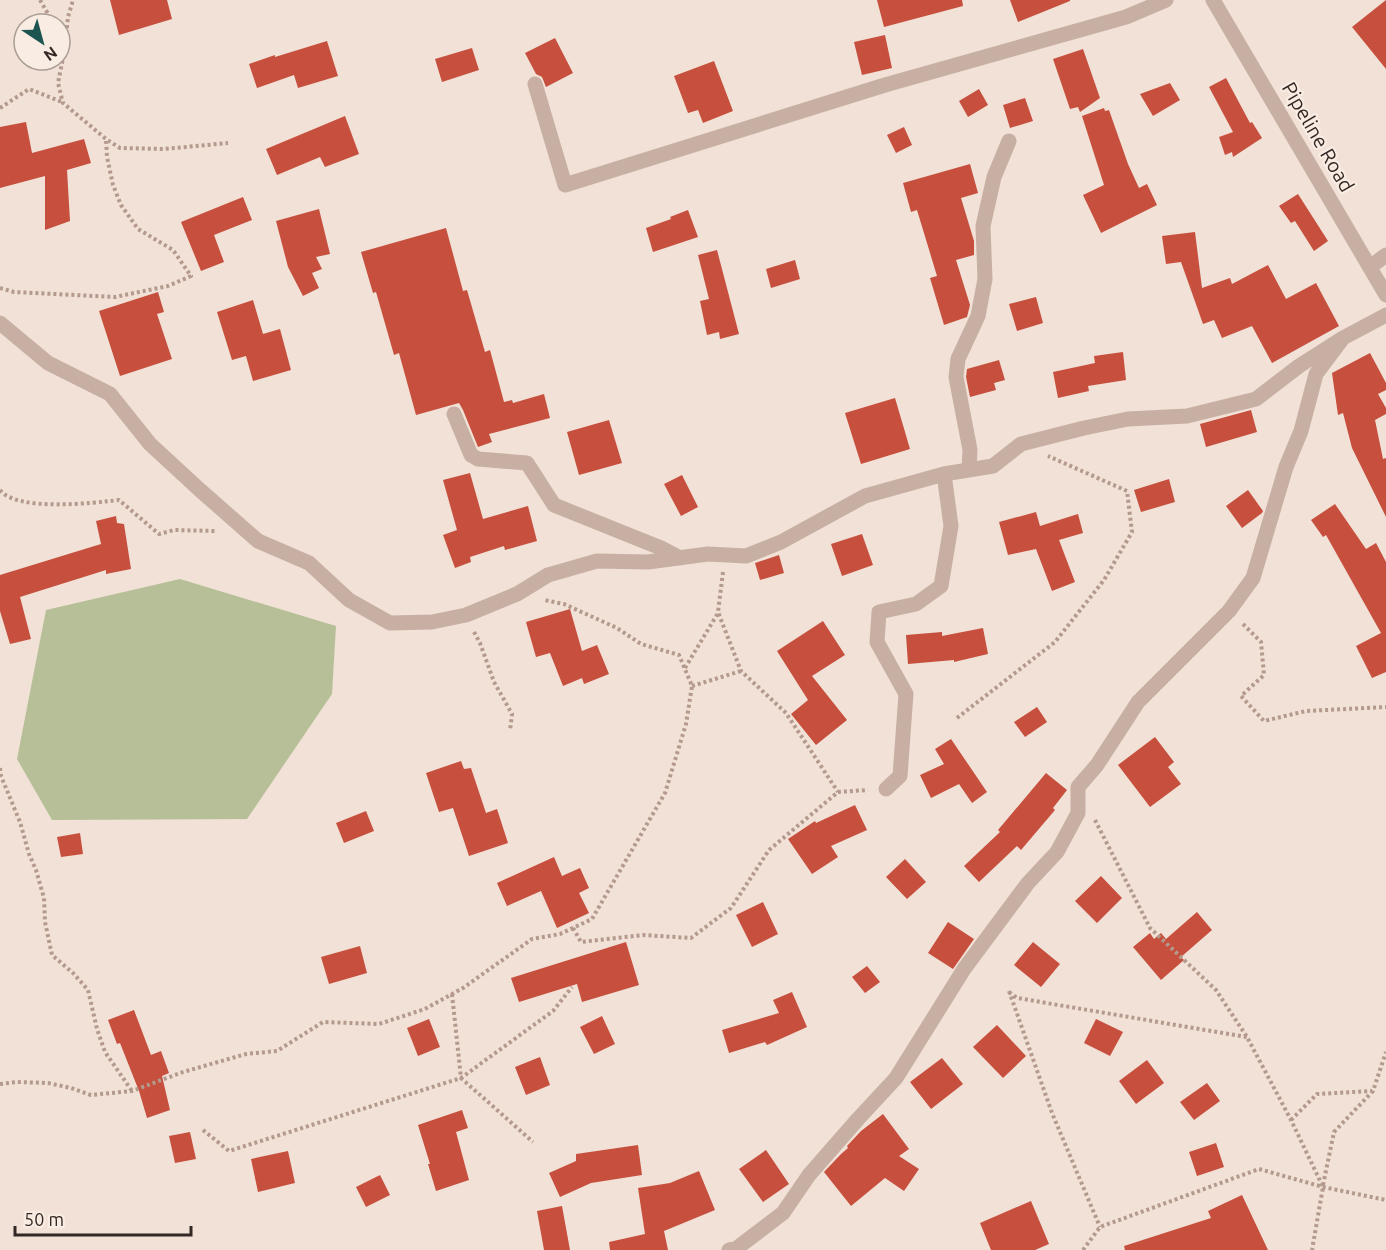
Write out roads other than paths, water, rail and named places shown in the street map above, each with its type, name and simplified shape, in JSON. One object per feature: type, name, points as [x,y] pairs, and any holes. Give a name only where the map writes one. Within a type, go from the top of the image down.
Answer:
[{"type":"street","points":[[535,84],[565,185],[885,85],[1126,17],[1166,0]]},
{"type":"street","name":"Pipeline Road","points":[[1213,0],[1386,295]]},
{"type":"street","points":[[969,470],[970,450],[956,377],[958,358],[978,316],[985,279],[983,226],[994,177],[1009,141]]},
{"type":"street","points":[[1370,267],[1386,255]]},
{"type":"street","points":[[0,323],[48,363],[110,394],[150,444],[258,541],[309,563],[349,600],[390,623],[432,622],[465,615],[517,594],[548,574],[597,561],[648,562],[708,554],[746,555],[781,542],[865,496],[944,474],[993,466],[1021,444],[1128,419],[1187,416],[1256,399],[1299,366],[1343,338],[1386,315]]},
{"type":"street","points":[[729,1250],[737,1248],[783,1213],[809,1175],[896,1078],[964,969],[1028,883],[1057,852],[1078,813],[1078,787],[1097,765],[1138,702],[1229,611],[1253,578],[1286,467],[1301,431],[1316,374],[1343,338]]},
{"type":"street","points":[[454,414],[471,455],[478,459],[527,463],[554,505],[661,548],[680,558]]},
{"type":"street","points":[[886,789],[900,776],[906,694],[877,642],[879,612],[916,604],[941,586],[951,526],[944,474]]}]
